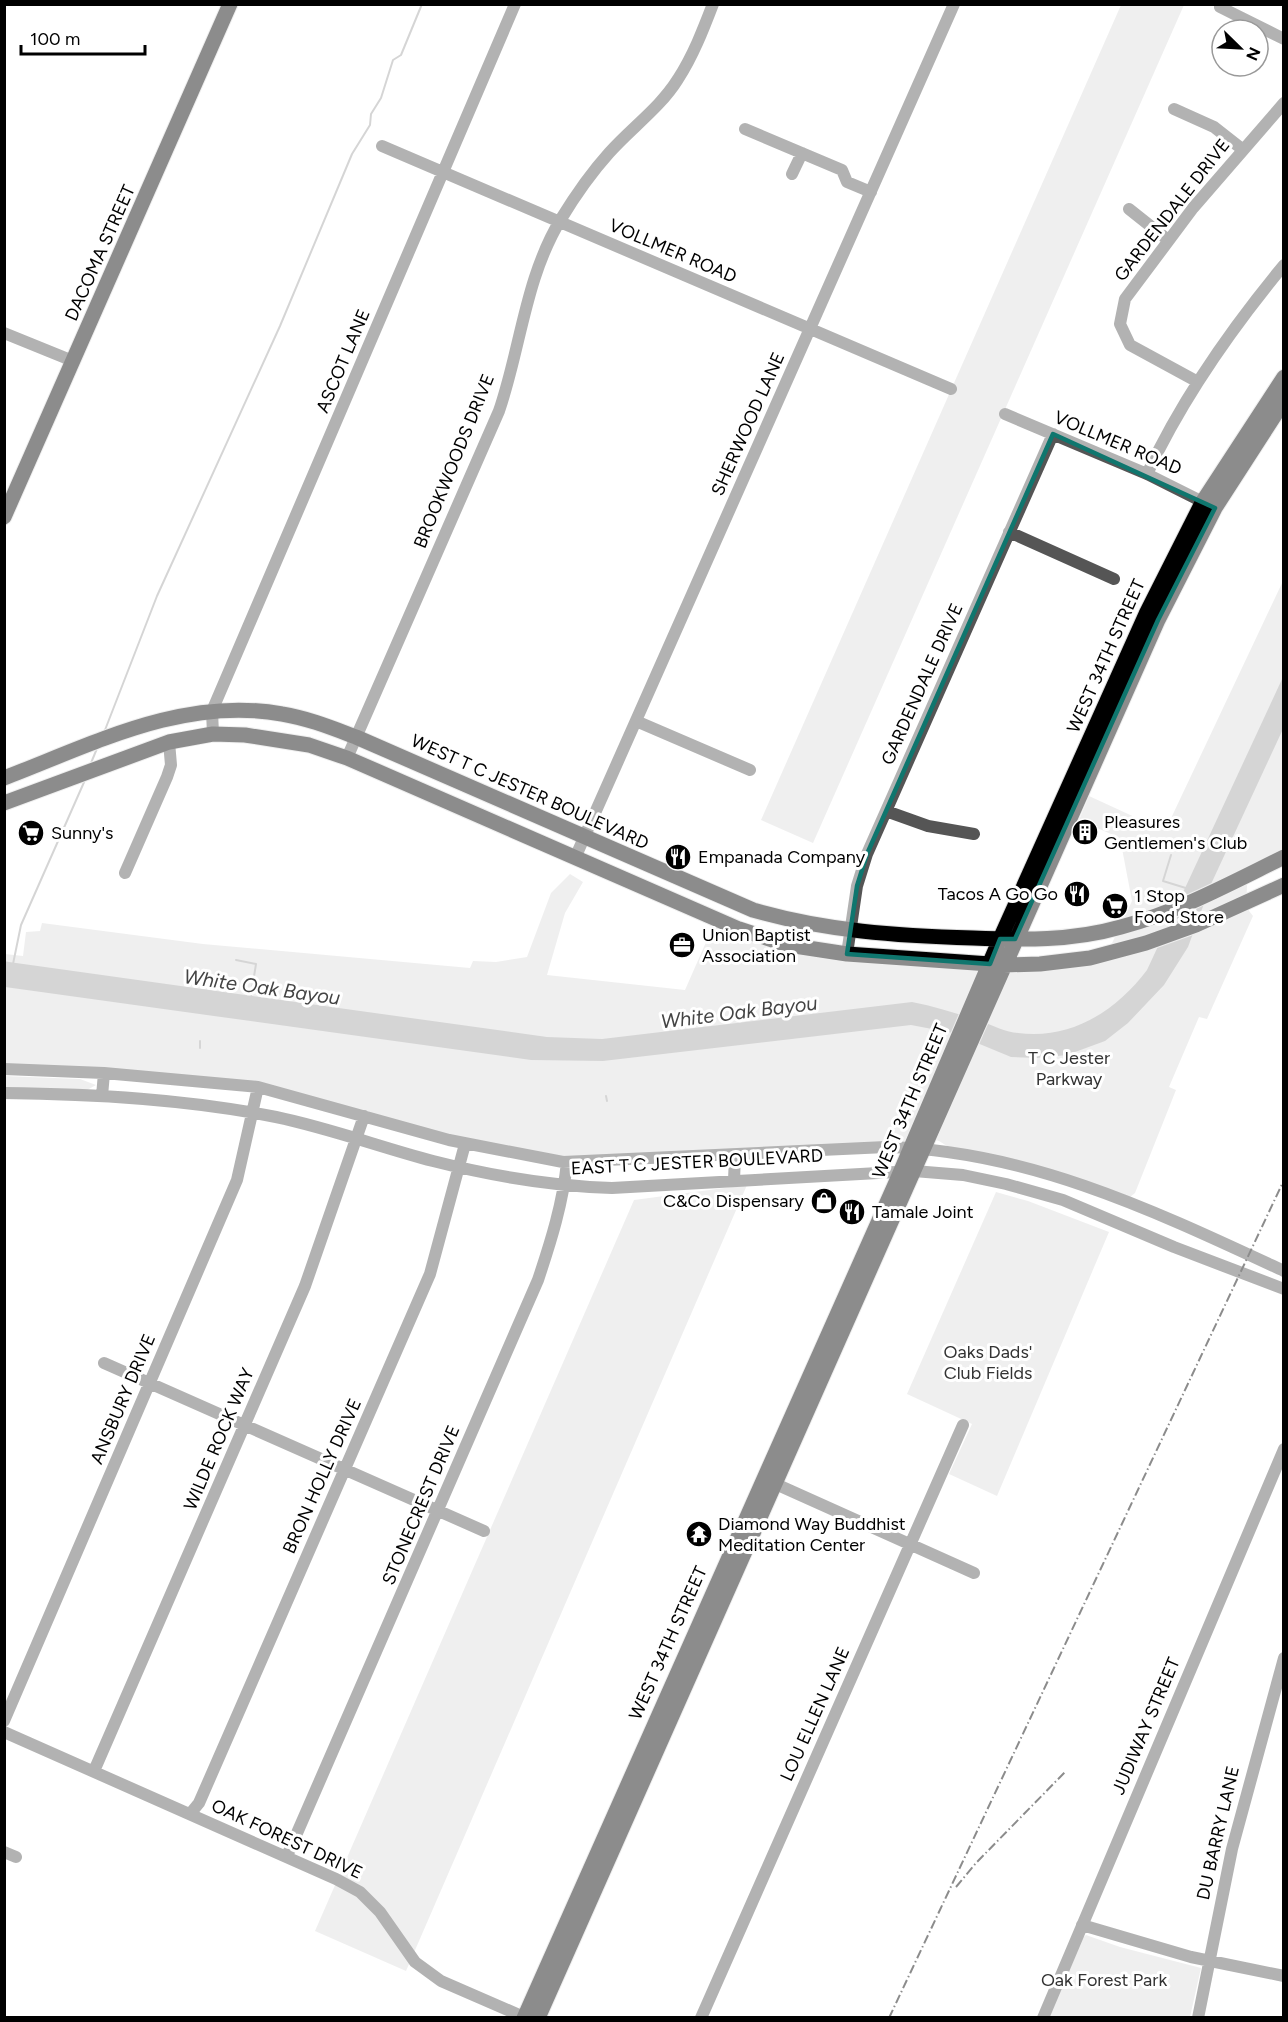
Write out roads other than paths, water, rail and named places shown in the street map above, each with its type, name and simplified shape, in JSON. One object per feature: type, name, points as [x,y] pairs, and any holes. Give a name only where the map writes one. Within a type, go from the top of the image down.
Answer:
[{"type":"main road","name":"DACOMA STREET","points":[[4,517],[230,4]]},
{"type":"main road","name":"WEST 34TH STREET","points":[[524,2017],[724,1582],[762,1478],[849,1302],[1008,939],[1158,620],[1209,504],[1275,404],[1284,377]]},
{"type":"main road","name":"WEST T C JESTER BOULEVARD","points":[[4,779],[157,720],[212,711],[246,710],[282,714],[317,722],[356,737],[753,910],[849,932],[1060,939],[1120,928],[1165,913],[1284,857]]},
{"type":"main road","points":[[4,779],[8,801],[169,742],[213,734],[245,735],[309,745],[347,758],[739,929],[788,945],[847,954],[997,965],[1090,958],[1146,944],[1284,885]]},
{"type":"main road","points":[[1120,928],[1125,949]]},
{"type":"main road","name":"WEST 34TH STREET","points":[[724,1582],[777,1485],[849,1302]]},
{"type":"main road","name":"WEST 34TH STREET","points":[[538,2018],[681,1679]]},
{"type":"street","name":"ASCOT LANE","points":[[213,734],[212,711],[515,4]]},
{"type":"street","name":"BROOKWOODS DRIVE","points":[[347,758],[499,411],[527,302],[538,268],[559,222],[580,189],[610,152],[661,102],[678,79],[697,44],[713,4]]},
{"type":"street","name":"SHERWOOD LANE","points":[[575,858],[954,4]]},
{"type":"street","points":[[1220,8],[1284,39]]},
{"type":"street","name":"GARDENDALE DRIVE","points":[[1198,382],[1130,345],[1120,324],[1125,299],[1168,240],[1242,148],[1284,103]]},
{"type":"street","points":[[1174,110],[1214,127],[1242,148]]},
{"type":"street","points":[[745,129],[842,170],[847,182],[871,192]]},
{"type":"street","name":"VOLLMER ROAD","points":[[382,146],[951,389]]},
{"type":"street","points":[[792,174],[802,153]]},
{"type":"street","points":[[1129,209],[1168,240]]},
{"type":"street","points":[[1147,474],[1174,419],[1198,382],[1284,265]]},
{"type":"street","points":[[4,333],[73,361]]},
{"type":"street","name":"VOLLMER ROAD","points":[[1005,414],[1147,474],[1209,504]]},
{"type":"street","name":"GARDENDALE DRIVE","points":[[847,954],[857,886],[886,811],[1053,434]]},
{"type":"street","points":[[1009,532],[1113,579]]},
{"type":"street","points":[[636,721],[750,770]]},
{"type":"street","points":[[125,873],[167,777],[171,765],[169,742]]},
{"type":"street","points":[[886,811],[928,826],[974,834]]},
{"type":"street","name":"EAST T C JESTER BOULEVARD","points":[[4,1069],[104,1073],[258,1087],[465,1144],[567,1162],[917,1148],[1005,1162],[1070,1180]]},
{"type":"street","points":[[102,1096],[104,1073]]},
{"type":"street","name":"ANSBURY DRIVE","points":[[4,1721],[237,1180],[258,1087]]},
{"type":"street","name":"EAST T C JESTER BOULEVARD","points":[[4,1093],[102,1096],[253,1113],[357,1138],[460,1167],[565,1187],[612,1188],[907,1172],[963,1175],[1063,1200],[1198,1257],[1284,1289]]},
{"type":"street","name":"WILDE ROCK WAY","points":[[94,1771],[304,1286],[364,1116]]},
{"type":"street","name":"BRON HOLLY DRIVE","points":[[190,1814],[199,1803],[430,1274],[465,1144]]},
{"type":"street","points":[[734,1180],[735,1156]]},
{"type":"street","name":"STONECREST DRIVE","points":[[287,1856],[538,1280],[552,1239],[565,1187],[567,1162]]},
{"type":"street","points":[[1063,1200],[1070,1180],[1135,1204],[1284,1271]]},
{"type":"street","points":[[1198,1257],[1207,1237]]},
{"type":"street","points":[[104,1363],[484,1531]]},
{"type":"street","name":"LOU ELLEN LANE","points":[[701,2018],[963,1425]]},
{"type":"street","name":"JUDIWAY STREET","points":[[1043,2018],[1284,1449]]},
{"type":"street","points":[[762,1478],[974,1573]]},
{"type":"street","name":"DU BARRY LANE","points":[[1198,2018],[1208,1960],[1250,1773],[1284,1659]]},
{"type":"street","name":"OAK FOREST DRIVE","points":[[4,1732],[287,1856],[360,1892],[380,1912],[415,1962],[441,1981],[524,2017]]},
{"type":"street","points":[[1082,1925],[1208,1960],[1284,1976]]},
{"type":"waterway","points":[[105,730],[157,596],[280,326],[352,154],[370,125],[371,114],[381,98],[393,60],[401,55],[422,4]]},
{"type":"waterway","points":[[91,763],[98,746]]},
{"type":"waterway","points":[[13,964],[21,925],[85,780]]},
{"type":"waterway","points":[[1171,855],[1163,881],[1189,889]]},
{"type":"waterway","name":"White Oak Bayou","points":[[236,960],[256,964],[251,995]]},
{"type":"waterway","points":[[200,1041],[200,1048]]},
{"type":"waterway","points":[[606,1096],[607,1101]]},
{"type":"railway","points":[[889,2018],[1284,1180]]},
{"type":"railway","points":[[956,1887],[976,1863],[1066,1771]]},
{"type":"place","name":"Pleasures Gentlemen's Club","points":[[1085,832]]},
{"type":"place","name":"Sunny's","points":[[31,833]]},
{"type":"place","name":"Empanada Company","points":[[678,857]]},
{"type":"place","name":"Tacos A Go Go","points":[[1077,894]]},
{"type":"place","name":"1 Stop Food Store","points":[[1115,906]]},
{"type":"place","name":"Union Baptist Association","points":[[682,945]]},
{"type":"place","name":"C&Co Dispensary","points":[[824,1201]]},
{"type":"place","name":"Tamale Joint","points":[[852,1212]]},
{"type":"place","name":"Diamond Way Buddhist Meditation Center","points":[[699,1534]]},
{"type":"park label","name":"T C Jester Parkway","points":[[1069,1068]]},
{"type":"park label","name":"Oaks Dads' Club Fields","points":[[988,1362]]},
{"type":"park label","name":"Oak Forest Park","points":[[1104,1980]]}]
